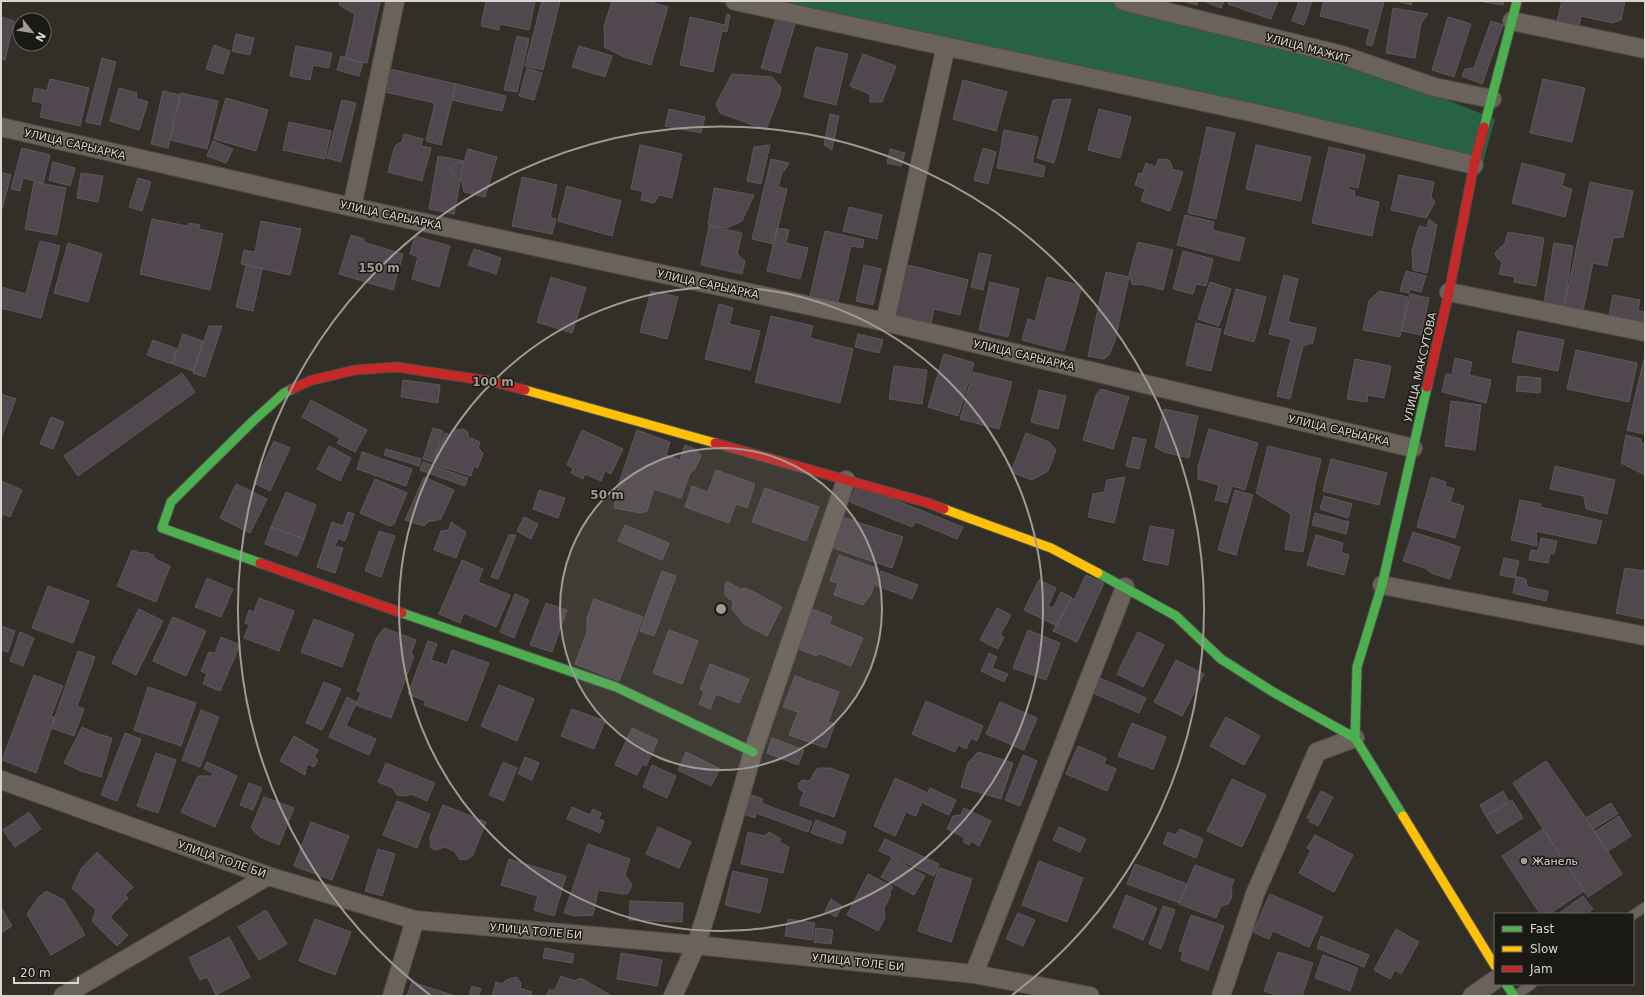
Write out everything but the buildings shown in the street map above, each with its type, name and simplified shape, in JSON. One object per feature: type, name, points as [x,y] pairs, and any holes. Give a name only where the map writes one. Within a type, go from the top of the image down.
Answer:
[{"type":"street","points":[[352,207],[395,1]]},
{"type":"street","points":[[735,1],[1262,115],[1474,165]]},
{"type":"street","name":"УЛИЦА МАЖИТ","points":[[1122,1],[1342,55],[1434,87],[1492,99]]},
{"type":"street","name":"УЛИЦА МАКСУТОВА","points":[[1355,738],[1357,667],[1382,585],[1449,292],[1474,165],[1517,1]]},
{"type":"street","points":[[1512,21],[1645,49]]},
{"type":"street","points":[[885,322],[946,46]]},
{"type":"street","name":"УЛИЦА САРЫАРКА","points":[[1,127],[352,207],[885,322],[1414,448]]},
{"type":"street","points":[[1449,292],[1645,332]]},
{"type":"street","points":[[753,752],[616,687],[162,528],[171,502],[252,422],[284,393],[312,380],[355,370],[397,367],[495,382],[928,503],[1051,548],[1126,587],[1176,616],[1221,659],[1273,692],[1355,738],[1494,964]]},
{"type":"street","points":[[673,996],[696,945],[753,752],[846,480]]},
{"type":"street","points":[[1382,585],[1645,636]]},
{"type":"street","points":[[974,974],[1126,587]]},
{"type":"street","points":[[1221,996],[1255,894],[1317,752],[1355,738]]},
{"type":"street","name":"УЛИЦА ТОЛЕ БИ","points":[[1,780],[268,876],[415,920],[696,945],[974,974],[1090,996]]},
{"type":"street","points":[[63,996],[268,876]]},
{"type":"street","points":[[392,996],[415,920]]},
{"type":"street","points":[[1472,996],[1494,981]]},
{"type":"street","points":[[1507,985],[1514,996]]},
{"type":"lane","points":[[1634,914],[1645,907]]},
{"type":"lane","points":[[1514,996],[1530,985]]},
{"type":"green space","points":[[715,1],[1115,1],[1343,58],[1495,119],[1482,166]]},
{"type":"traffic: fast","points":[[1484,127],[1517,1]]},
{"type":"traffic: fast","points":[[1355,738],[1357,667],[1382,585],[1427,387]]},
{"type":"traffic: fast","points":[[260,563],[162,528],[171,502],[252,422],[284,393],[292,389]]},
{"type":"traffic: fast","points":[[1098,573],[1176,616],[1221,659],[1273,692],[1355,738],[1403,816]]},
{"type":"traffic: fast","points":[[402,613],[616,687],[753,752]]},
{"type":"traffic: fast","points":[[1507,985],[1514,996]]},
{"type":"traffic: slow","points":[[525,390],[715,443]]},
{"type":"traffic: slow","points":[[944,509],[1051,548],[1098,573]]},
{"type":"traffic: slow","points":[[1403,816],[1494,964]]},
{"type":"traffic: jam","points":[[1427,387],[1449,292],[1474,165],[1484,127]]},
{"type":"traffic: jam","points":[[292,389],[312,380],[355,370],[397,367],[495,382],[525,390]]},
{"type":"traffic: jam","points":[[715,443],[928,503],[944,509]]},
{"type":"traffic: jam","points":[[260,563],[402,613]]},
{"type":"place","name":"Жанель","points":[[1524,861]]}]
